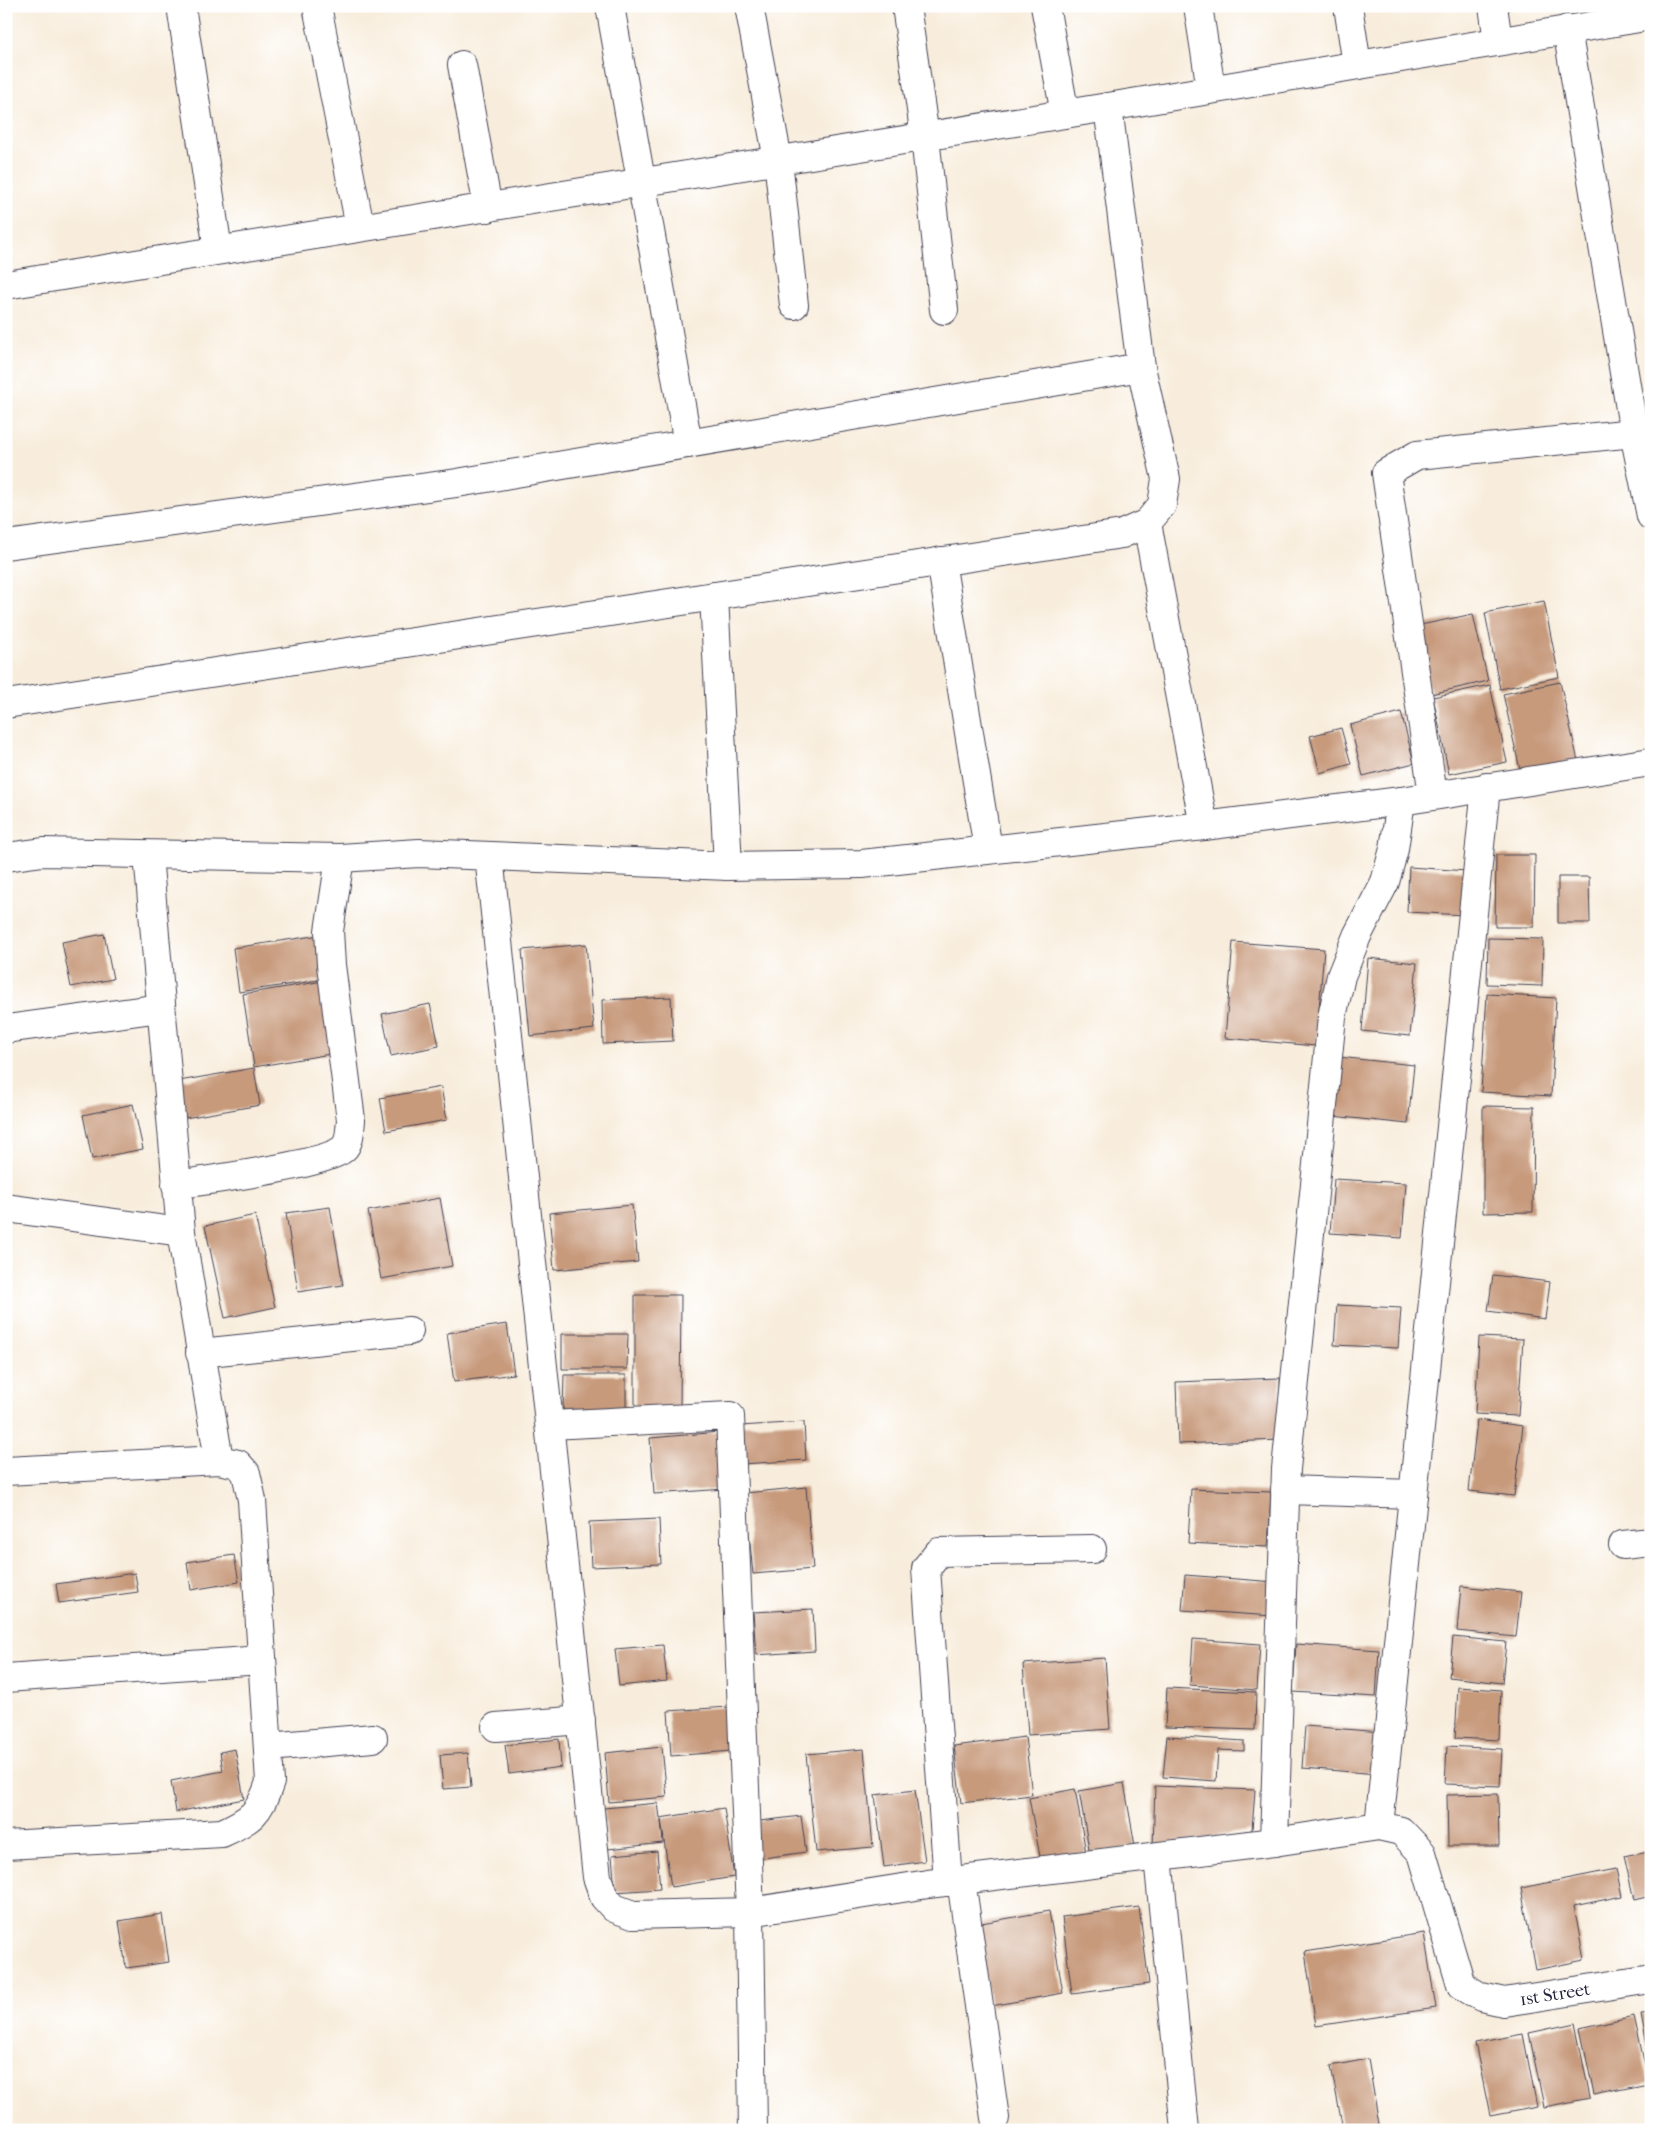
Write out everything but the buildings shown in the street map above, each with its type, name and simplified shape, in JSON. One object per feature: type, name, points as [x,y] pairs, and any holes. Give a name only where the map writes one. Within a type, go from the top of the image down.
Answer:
[{"type":"street","points":[[181,6],[218,250]]},
{"type":"street","points":[[317,6],[360,227]]},
{"type":"street","points":[[610,6],[688,444]]},
{"type":"street","points":[[749,6],[778,160],[794,304]]},
{"type":"street","points":[[906,6],[925,137],[944,310]]},
{"type":"street","points":[[1045,6],[1065,114]]},
{"type":"street","points":[[1198,6],[1211,89]]},
{"type":"street","points":[[1348,6],[1356,65]]},
{"type":"street","points":[[1493,6],[1498,41]]},
{"type":"street","points":[[6,285],[925,137],[1651,16]]},
{"type":"street","points":[[1567,29],[1642,432],[1651,516]]},
{"type":"street","points":[[462,65],[488,208]]},
{"type":"street","points":[[6,704],[1122,534],[1147,524],[1162,505],[1166,479],[1141,367],[1108,107]]},
{"type":"street","points":[[6,545],[457,483],[1141,367]]},
{"type":"street","points":[[1433,795],[1386,473],[1417,455],[1642,432]]},
{"type":"street","points":[[1147,524],[1204,826]]},
{"type":"street","points":[[941,561],[988,849]]},
{"type":"street","points":[[714,596],[728,866]]},
{"type":"street","points":[[6,856],[43,852],[340,858],[420,852],[728,866],[862,864],[1204,826],[1401,800],[1651,762]]},
{"type":"street","points":[[489,856],[597,1877],[604,1897],[614,1908],[632,1915],[750,1912],[954,1881],[1274,1842],[1379,1826],[1486,787]]},
{"type":"street","points":[[1274,1842],[1285,1490],[1332,1017],[1341,976],[1356,936],[1384,882],[1394,849],[1401,800]]},
{"type":"street","points":[[148,855],[176,1185],[200,1353],[219,1460]]},
{"type":"street","points":[[176,1185],[304,1163],[336,1154],[345,1148],[351,1120],[331,965],[329,931],[340,858]]},
{"type":"street","points":[[6,1029],[161,1008]]},
{"type":"street","points":[[6,1208],[182,1232]]},
{"type":"street","points":[[200,1353],[409,1332]]},
{"type":"street","points":[[550,1425],[730,1416],[750,1912],[753,2130]]},
{"type":"street","points":[[6,1471],[219,1460],[238,1464],[246,1473],[252,1500],[270,1782],[263,1804],[243,1824],[222,1834],[6,1845]]},
{"type":"street","points":[[1285,1490],[1413,1494]]},
{"type":"street","points":[[1623,1545],[1651,1542]]},
{"type":"street","points":[[994,2118],[954,1881],[926,1568],[939,1552],[1092,1548]]},
{"type":"street","points":[[6,1678],[262,1660]]},
{"type":"street","points":[[496,1727],[581,1720]]},
{"type":"street","points":[[268,1747],[373,1738]]},
{"type":"street","name":"1st Street","points":[[1379,1826],[1401,1831],[1422,1853],[1461,1985],[1481,1997],[1504,2002],[1651,1979]]},
{"type":"street","points":[[1158,1857],[1185,2130]]}]
